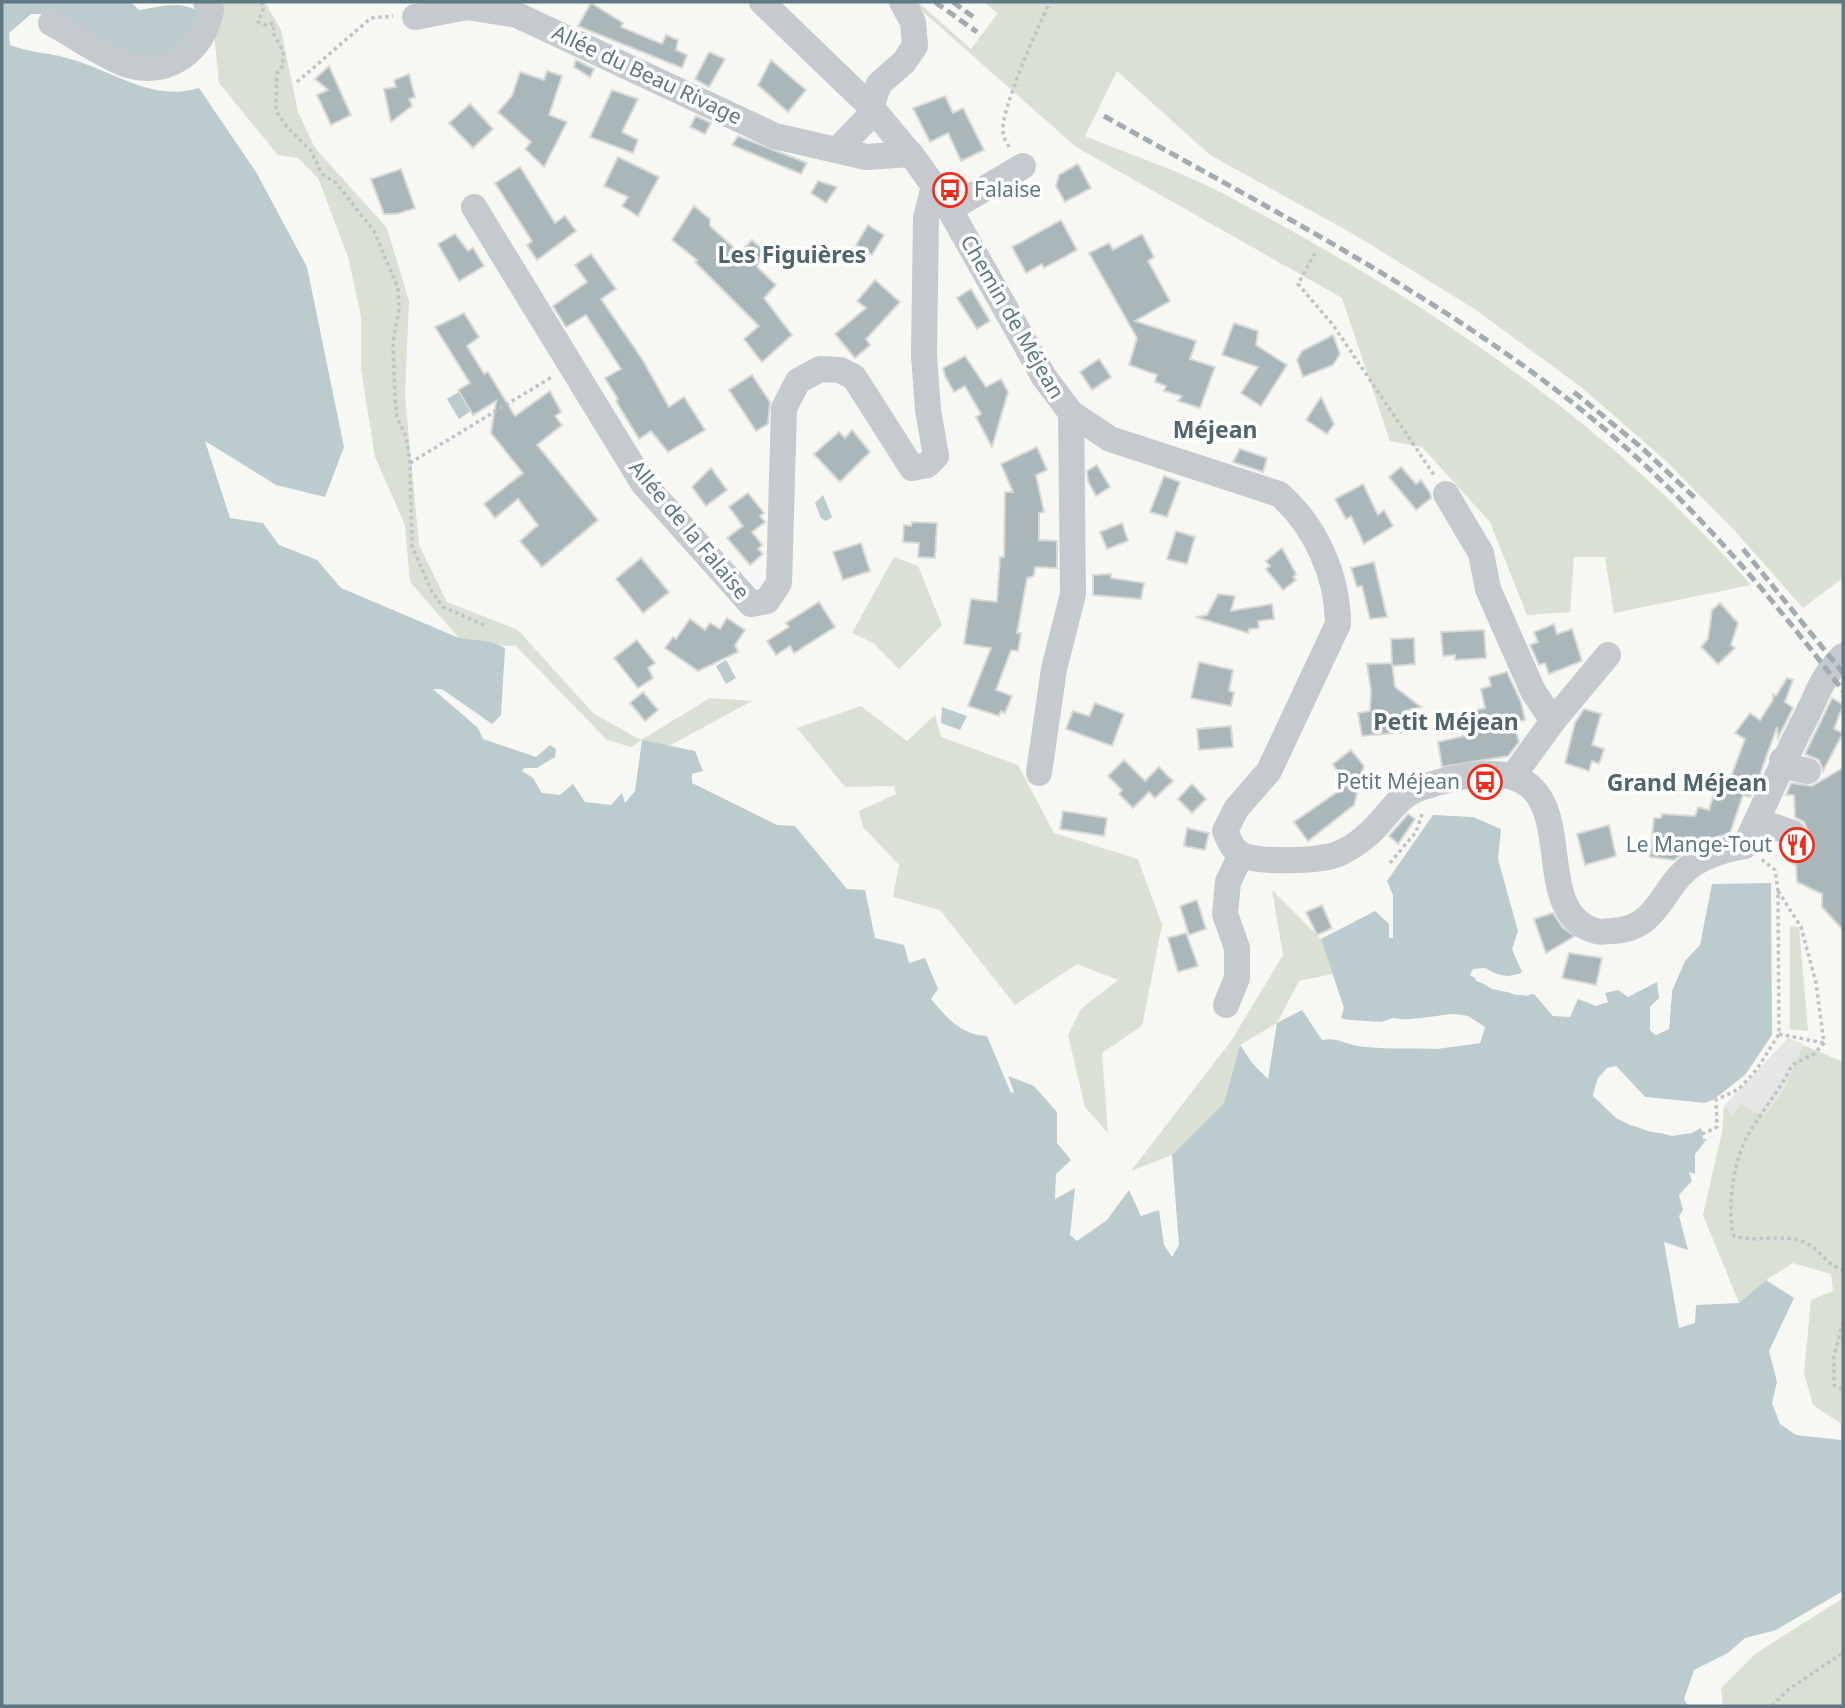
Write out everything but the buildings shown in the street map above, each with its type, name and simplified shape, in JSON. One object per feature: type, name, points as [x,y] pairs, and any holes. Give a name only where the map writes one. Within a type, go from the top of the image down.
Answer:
[{"type":"street","points":[[51,23],[128,65],[176,63],[186,58],[209,22],[211,10],[206,2]]},
{"type":"street","name":"Chemin de Méjean","points":[[762,2],[871,107],[911,154],[950,209],[1044,377],[1071,413],[1110,439],[1279,494],[1301,513],[1323,555],[1338,598],[1338,624],[1269,771],[1236,810],[1226,831],[1230,844],[1241,855]]},
{"type":"street","points":[[836,150],[867,119],[873,96],[885,77],[904,62],[915,46],[913,22],[902,2]]},
{"type":"street","name":"Allée du Beau Rivage","points":[[415,17],[467,7],[517,15],[775,136],[866,157],[911,154]]},
{"type":"street","points":[[950,209],[1023,166]]},
{"type":"street","name":"Allée de la Falaise","points":[[474,207],[643,482],[751,604],[767,601],[779,583],[784,408],[798,381],[820,369],[841,370],[854,377],[912,468],[927,465],[936,457],[928,410],[924,355],[926,218],[934,186]]},
{"type":"street","points":[[1040,773],[1054,669],[1073,594],[1071,413]]},
{"type":"street","points":[[1446,494],[1481,553],[1488,589],[1533,691],[1553,721]]},
{"type":"street","points":[[1513,776],[1553,721],[1608,654]]},
{"type":"street","points":[[1227,1005],[1237,978],[1237,948],[1225,914],[1228,882],[1241,855],[1272,861],[1336,855],[1367,836],[1391,807],[1417,789],[1485,774],[1513,776],[1529,784],[1546,807],[1566,906],[1579,922],[1597,932],[1626,930],[1649,918],[1693,864],[1724,850],[1745,846],[1782,760],[1806,717],[1823,676],[1843,656]]},
{"type":"street","points":[[1782,760],[1794,768],[1808,771]]},
{"type":"street","points":[[1757,821],[1793,833]]},
{"type":"path","points":[[261,2],[264,7],[258,22],[268,26],[273,23],[274,35],[283,51],[283,66],[277,73],[276,111],[286,127],[311,151],[322,174],[336,183],[374,231],[398,288],[399,310],[393,342],[395,398],[397,418],[406,436],[410,463],[412,546],[443,607],[484,625]]},
{"type":"path","points":[[1023,166],[1011,151],[1002,132],[1007,107],[1030,43],[1050,2]]},
{"type":"path","points":[[297,82],[371,18],[415,17]]},
{"type":"path","points":[[1315,253],[1298,284],[1333,325],[1446,494]]},
{"type":"path","points":[[410,463],[571,366]]},
{"type":"path","points":[[1390,863],[1416,832],[1430,786]]},
{"type":"path","points":[[1702,1134],[1717,1127],[1719,1115],[1716,1100],[1727,1092],[1739,1089],[1757,1069],[1779,1034],[1778,891],[1775,870],[1745,846]]},
{"type":"path","points":[[1778,891],[1801,927],[1816,983],[1824,1043],[1814,1054],[1792,1065],[1780,1090],[1747,1136],[1728,1217],[1734,1236],[1757,1241],[1785,1237],[1804,1242],[1826,1262],[1843,1270]]},
{"type":"path","points":[[1779,1034],[1824,1043]]},
{"type":"path","points":[[1843,1322],[1834,1356],[1835,1385],[1843,1390]]},
{"type":"path","points":[[1772,1706],[1789,1689],[1843,1653]]},
{"type":"shaded area","points":[[2,2],[131,2],[139,10],[178,5],[201,12],[173,59],[130,61],[48,14],[31,14],[9,33],[10,45],[74,60],[151,89],[182,91],[199,88],[256,172],[307,267],[344,447],[325,497],[276,485],[205,441],[230,518],[263,523],[279,545],[317,560],[341,588],[459,638],[491,642],[505,648],[501,715],[492,724],[442,689],[433,689],[478,728],[483,739],[536,757],[550,745],[556,749],[555,757],[537,768],[524,768],[522,771],[533,778],[542,793],[560,795],[573,784],[585,802],[611,805],[622,793],[625,803],[635,791],[642,740],[695,751],[703,771],[692,774],[692,783],[777,825],[795,826],[847,889],[865,890],[875,938],[904,945],[909,963],[925,958],[938,989],[931,999],[962,1029],[987,1036],[1011,1093],[1014,1092],[1008,1076],[1034,1086],[1057,1112],[1057,1143],[1071,1160],[1056,1174],[1055,1199],[1075,1188],[1070,1235],[1077,1241],[1107,1220],[1129,1190],[1141,1216],[1159,1210],[1164,1245],[1172,1257],[1179,1245],[1172,1155],[1224,1103],[1240,1045],[1268,1079],[1277,1023],[1302,1010],[1322,1040],[1332,1039],[1359,1046],[1389,1048],[1480,1043],[1485,1027],[1462,1015],[1375,1022],[1341,1018],[1344,1008],[1321,939],[1375,911],[1389,924],[1389,938],[1393,938],[1393,895],[1387,881],[1433,815],[1473,817],[1501,829],[1498,859],[1518,931],[1512,949],[1522,972],[1504,976],[1473,969],[1476,981],[1516,995],[1534,994],[1553,1016],[1570,1017],[1578,999],[1596,1006],[1608,1002],[1605,993],[1618,990],[1628,997],[1657,982],[1659,998],[1650,1007],[1650,1030],[1656,1035],[1669,1029],[1672,991],[1685,961],[1700,945],[1712,884],[1771,883],[1772,1035],[1745,1075],[1713,1100],[1704,1103],[1645,1097],[1616,1066],[1598,1078],[1593,1095],[1619,1116],[1642,1129],[1668,1133],[1701,1127],[1703,1139],[1707,1139],[1695,1154],[1695,1174],[1689,1172],[1692,1181],[1679,1195],[1683,1210],[1679,1216],[1688,1250],[1664,1242],[1679,1328],[1695,1323],[1696,1305],[1739,1303],[1766,1280],[1794,1298],[1769,1351],[1777,1382],[1772,1403],[1780,1424],[1796,1435],[1841,1440],[1841,1424],[1843,1425],[1843,1591],[1776,1630],[1745,1638],[1728,1653],[1694,1670],[1684,1699],[1688,1706],[2,1706]]},
{"type":"shaded area","points":[[217,2],[265,2],[281,30],[298,112],[315,148],[387,228],[409,301],[405,396],[419,545],[447,602],[518,630],[593,713],[641,740],[710,698],[752,701],[669,746],[642,740],[631,747],[607,740],[515,645],[496,645],[459,638],[410,582],[405,525],[375,457],[361,369],[361,316],[348,257],[318,178],[298,158],[278,155],[219,83],[214,32]]},
{"type":"shaded area","points":[[912,2],[918,2],[971,49],[998,13],[983,2],[1843,2],[1843,578],[1803,608],[1735,531],[1665,460],[1581,387],[1476,310],[1355,235],[1210,155],[1117,71],[1085,136],[1222,193],[1366,274],[1436,318],[1571,414],[1694,524],[1751,585],[1614,613],[1605,557],[1574,557],[1570,612],[1527,615],[1490,522],[1422,447],[1390,441],[1342,298],[1076,147]]},
{"type":"shaded area","points":[[459,392],[471,411],[459,419],[447,399]]},
{"type":"shaded area","points":[[823,495],[832,517],[826,521],[821,518],[815,503]]},
{"type":"shaded area","points":[[894,557],[918,566],[942,625],[899,669],[873,643],[852,633]]},
{"type":"shaded area","points":[[726,660],[736,678],[726,684],[716,666]]},
{"type":"shaded area","points":[[861,706],[907,741],[935,715],[941,737],[1018,765],[1054,833],[1138,859],[1162,925],[1142,1026],[1102,1053],[1108,1133],[1085,1107],[1068,1035],[1081,1009],[1118,980],[1077,964],[1015,1005],[940,910],[893,897],[899,865],[863,827],[859,811],[896,794],[894,786],[845,787],[797,728]]},
{"type":"shaded area","points":[[942,707],[967,716],[960,730],[941,723]]},
{"type":"shaded area","points":[[1272,890],[1321,939],[1333,974],[1299,981],[1277,1023],[1240,1045],[1224,1103],[1172,1155],[1131,1171],[1231,1041],[1283,955]]},
{"type":"shaded area","points":[[1790,926],[1799,927],[1808,1031],[1790,1029]]},
{"type":"shaded area","points":[[1788,1038],[1803,1044],[1783,1091],[1764,1118],[1733,1115],[1724,1106]]},
{"type":"shaded area","points":[[1803,1045],[1843,1062],[1843,1425],[1813,1405],[1804,1373],[1811,1300],[1833,1291],[1831,1274],[1793,1263],[1766,1280],[1739,1303],[1703,1215],[1722,1132],[1724,1106],[1733,1115],[1741,1104],[1764,1117],[1783,1091]]},
{"type":"shaded area","points":[[1843,1598],[1843,1706],[1723,1706],[1721,1688],[1755,1654]]},
{"type":"pier","points":[[1485,968],[1503,977],[1525,973],[1516,980],[1503,980],[1484,972],[1475,972],[1478,978],[1493,986],[1536,992],[1527,996],[1492,989],[1470,975],[1473,969]]},
{"type":"pier","points":[[1672,991],[1669,1029],[1655,1035],[1650,1030],[1650,1007],[1662,996],[1653,1008],[1656,1031],[1665,1026],[1668,993]]},
{"type":"pier","points":[[1450,1014],[1468,1016],[1485,1027],[1480,1043],[1437,1049],[1357,1046],[1333,1038],[1322,1040],[1323,1036],[1333,1035],[1358,1042],[1437,1045],[1477,1040],[1481,1029],[1467,1019],[1450,1017],[1410,1023],[1393,1022],[1381,1026],[1351,1025],[1338,1019],[1381,1022],[1393,1018],[1410,1020]]},
{"type":"pier","points":[[1616,1066],[1645,1097],[1704,1103],[1705,1106],[1644,1100],[1633,1092],[1624,1077],[1613,1070],[1598,1084],[1597,1095],[1618,1115],[1631,1122],[1673,1133],[1691,1130],[1700,1124],[1704,1126],[1692,1133],[1672,1136],[1630,1125],[1616,1118],[1593,1096],[1598,1078],[1607,1068]]},
{"type":"railway","points":[[935,2],[977,32]]},
{"type":"railway","points":[[953,2],[976,19]]},
{"type":"railway","points":[[1104,116],[1395,281],[1451,316],[1560,393],[1639,460],[1712,532],[1779,610],[1843,691]]},
{"type":"railway","points":[[1574,392],[1642,448],[1695,498]]},
{"type":"railway","points":[[1743,549],[1843,673]]},
{"type":"place","name":"Falaise","points":[[950,190]]},
{"type":"place","name":"Petit Méjean","points":[[1485,782]]},
{"type":"place","name":"Le Mange-Tout","points":[[1797,845]]},
{"type":"district","name":"Les Figuières","points":[[792,255]]},
{"type":"district","name":"Méjean","points":[[1215,430]]},
{"type":"district","name":"Petit Méjean","points":[[1446,722]]},
{"type":"district","name":"Grand Méjean","points":[[1687,783]]}]
